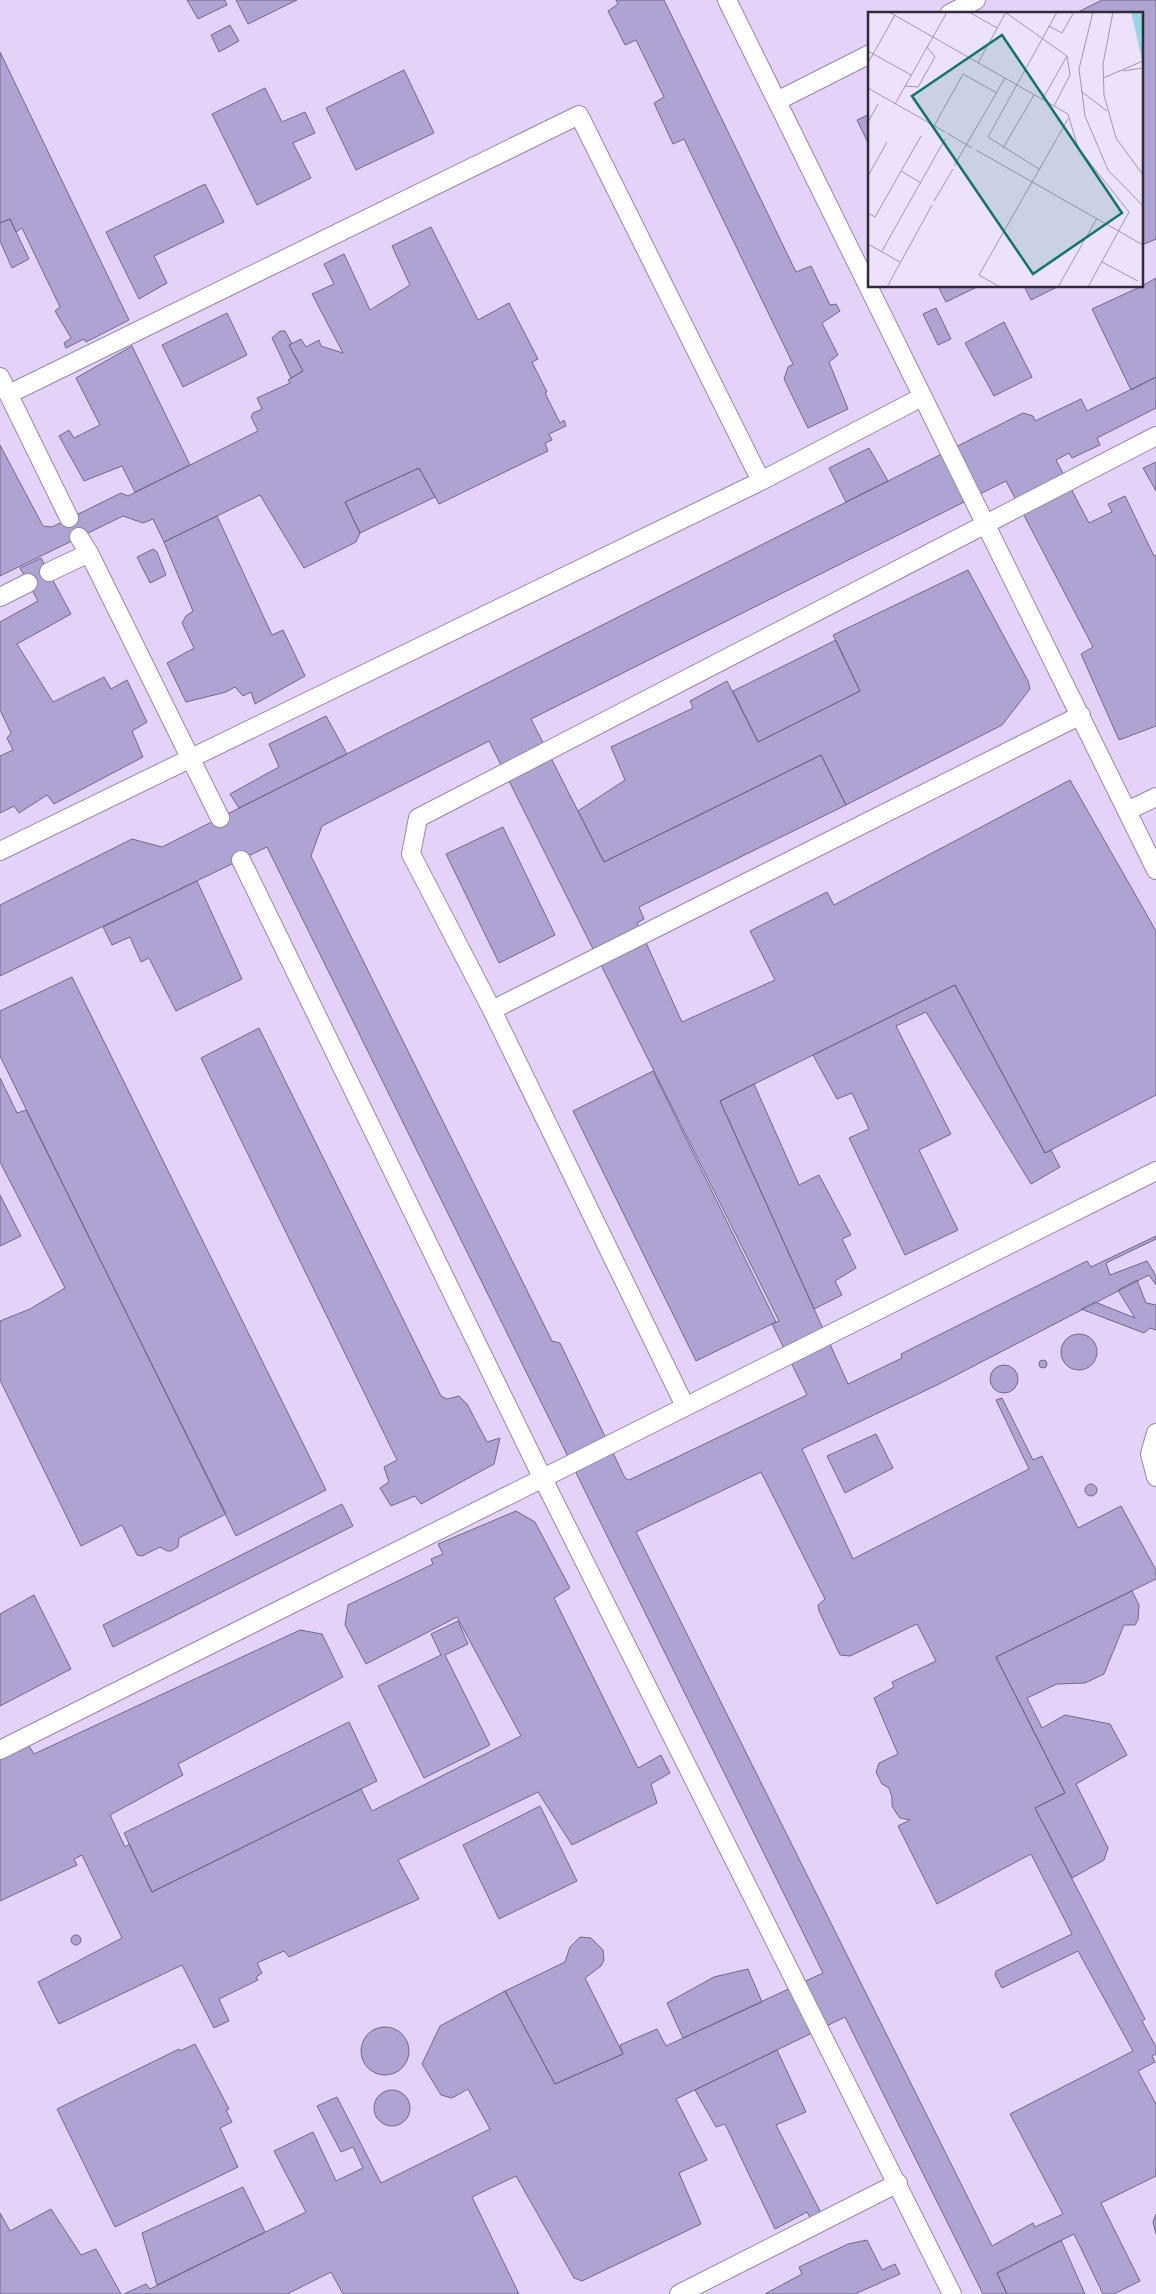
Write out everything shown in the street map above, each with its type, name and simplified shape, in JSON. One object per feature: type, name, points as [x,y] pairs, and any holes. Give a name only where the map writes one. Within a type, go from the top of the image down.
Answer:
[{"type":"lane","points":[[727,0],[868,286]]},
{"type":"lane","points":[[953,12],[976,0]]},
{"type":"lane","points":[[777,101],[868,55]]},
{"type":"lane","points":[[9,394],[579,114],[761,481]]},
{"type":"lane","points":[[869,288],[1156,870]]},
{"type":"lane","points":[[0,377],[69,518]]},
{"type":"lane","points":[[0,852],[761,481],[922,396]]},
{"type":"lane","points":[[685,1406],[492,1010],[411,854],[418,818],[1156,436]]},
{"type":"lane","points":[[79,538],[89,553],[220,818]]},
{"type":"lane","points":[[49,572],[89,553]]},
{"type":"lane","points":[[0,597],[28,583]]},
{"type":"lane","points":[[492,1010],[1081,715]]},
{"type":"lane","points":[[1127,811],[1156,797]]},
{"type":"lane","points":[[241,860],[542,1477],[898,2183],[952,2294]]},
{"type":"lane","points":[[0,1750],[1156,1171]]},
{"type":"lane","points":[[1156,1433],[1150,1454],[1156,1477]]},
{"type":"lane","points":[[680,2294],[898,2183]]},
{"type":"shaded area","points":[[0,0],[1156,0],[1156,2294],[0,2294]]},
{"type":"building","points":[[187,0],[225,0],[227,5],[198,19]]},
{"type":"building","points":[[236,0],[297,0],[248,24]]},
{"type":"building","points":[[616,0],[664,0],[796,272],[811,266],[830,305],[836,304],[840,311],[822,323],[838,355],[829,362],[848,409],[808,428],[784,379],[788,367],[793,364],[684,139],[673,144],[654,103],[664,97],[636,40],[625,45],[608,11],[618,4]]},
{"type":"building","points":[[1102,0],[1156,0],[1156,239],[1144,244],[1144,12],[1078,12]]},
{"type":"building","points":[[230,25],[239,41],[219,52],[211,35]]},
{"type":"building","points":[[0,52],[129,320],[86,342],[84,339],[66,348],[64,343],[71,338],[55,311],[60,307],[22,228],[16,232],[10,219],[0,223]]},
{"type":"building","points":[[404,70],[434,133],[356,170],[326,108]]},
{"type":"building","points":[[265,88],[282,122],[305,112],[315,133],[293,143],[311,178],[257,205],[212,114]]},
{"type":"building","points":[[868,115],[868,143],[857,120]]},
{"type":"building","points":[[205,184],[224,222],[154,256],[167,283],[139,299],[106,232]]},
{"type":"building","points":[[10,219],[29,259],[12,268],[0,241],[0,223]]},
{"type":"building","points":[[431,227],[478,320],[509,303],[538,359],[532,362],[547,392],[545,393],[560,423],[564,420],[566,426],[549,434],[552,440],[545,443],[548,451],[439,504],[419,468],[345,502],[360,533],[356,542],[304,568],[260,495],[164,542],[153,519],[143,523],[123,516],[0,576],[0,445],[43,526],[52,527],[121,493],[128,496],[258,431],[251,417],[253,413],[262,409],[257,398],[290,383],[288,380],[303,371],[289,345],[301,339],[306,347],[319,340],[321,346],[343,353],[312,294],[334,284],[324,264],[344,254],[370,310],[410,285],[392,246]]},
{"type":"building","points":[[1156,278],[1156,377],[1131,390],[1092,309],[1138,288],[1144,288],[1144,285]]},
{"type":"building","points":[[939,288],[975,288],[946,302]]},
{"type":"building","points":[[1025,288],[1055,288],[1031,300]]},
{"type":"building","points":[[936,308],[951,339],[938,345],[923,314]]},
{"type":"building","points":[[227,313],[247,355],[183,387],[162,345]]},
{"type":"building","points":[[1004,322],[1032,377],[994,396],[965,343]]},
{"type":"building","points":[[280,331],[285,331],[292,344],[289,345],[303,371],[291,378],[272,338]]},
{"type":"building","points":[[132,346],[190,465],[135,492],[122,466],[84,481],[59,436],[69,430],[74,438],[100,425],[76,378]]},
{"type":"building","points":[[1156,377],[1156,408],[1097,438],[1100,445],[1072,458],[1069,453],[1056,460],[1089,523],[1112,512],[1108,504],[1125,496],[1154,556],[1156,555],[1156,726],[1119,740],[1081,654],[1093,647],[1006,481],[531,719],[604,862],[821,755],[846,805],[639,907],[644,919],[637,923],[682,1022],[775,980],[750,931],[827,892],[834,905],[1070,780],[1156,931],[1156,1095],[1045,1153],[955,985],[720,1101],[848,1384],[902,1358],[901,1354],[1087,1261],[1091,1267],[1156,1236],[1156,1239],[1106,1263],[1110,1275],[1147,1261],[1156,1276],[1156,1285],[1149,1275],[939,1384],[802,1449],[853,1559],[1029,1469],[996,1400],[1002,1398],[1033,1460],[1042,1456],[1078,1528],[1121,1506],[1156,1570],[1156,1579],[996,1657],[1065,1793],[1035,1808],[1145,2019],[1142,2021],[1156,2047],[1156,2054],[1152,2056],[1155,2062],[1138,2071],[1156,2104],[1156,2176],[1101,2203],[1140,2281],[1114,2294],[1103,2294],[1074,2234],[997,2273],[1007,2294],[983,2294],[845,2017],[676,2099],[707,2160],[679,2173],[701,2224],[582,2281],[574,2278],[516,2176],[472,2197],[519,2294],[343,2294],[331,2272],[287,2294],[124,2294],[146,2284],[150,2289],[306,2212],[274,2151],[313,2132],[336,2181],[363,2168],[353,2147],[341,2152],[317,2106],[337,2097],[381,2183],[490,2129],[468,2089],[452,2098],[441,2095],[422,2064],[440,2026],[505,1991],[555,2084],[623,2054],[620,2045],[657,2029],[666,2046],[823,1973],[267,847],[0,976],[0,905],[132,839],[162,847],[1023,413],[1033,416],[1035,421],[1081,399],[1087,411]],"holes":[[[489,741],[779,1321],[772,1324],[807,1395],[629,1480],[625,1478],[560,1343],[552,1341],[311,856],[322,826]],[[761,1472],[825,1599],[818,1605],[819,1611],[840,1655],[850,1656],[917,1624],[936,1661],[892,1682],[894,1687],[874,1698],[898,1754],[879,1763],[876,1772],[882,1784],[889,1788],[892,1806],[897,1814],[900,1818],[910,1820],[898,1826],[937,1904],[1031,1854],[1072,1934],[996,1971],[995,1975],[1002,1988],[1078,1951],[1133,2051],[1010,2114],[1063,2214],[1035,2227],[1033,2223],[992,2246],[636,1532]]]},
{"type":"building","points":[[869,448],[888,481],[846,502],[829,468]]},
{"type":"building","points":[[1156,462],[1156,491],[1143,468]]},
{"type":"building","points":[[419,468],[435,497],[360,533],[345,502]]},
{"type":"building","points":[[217,516],[272,635],[283,630],[305,676],[255,704],[251,692],[243,696],[235,687],[226,692],[186,702],[167,663],[194,648],[182,623],[186,616],[193,611],[164,542]]},
{"type":"building","points":[[153,549],[157,552],[166,575],[150,583],[137,557]]},
{"type":"building","points":[[41,558],[71,614],[17,644],[53,702],[104,677],[111,689],[127,680],[147,722],[132,731],[143,757],[54,804],[47,795],[19,813],[14,806],[0,813],[0,756],[13,750],[7,738],[11,733],[0,710],[0,622],[38,601],[20,568]]},
{"type":"building","points":[[968,570],[1028,681],[1030,689],[1002,725],[846,805],[821,755],[604,862],[578,811],[625,780],[611,747],[693,708],[690,701],[727,681],[758,742],[860,691],[833,635]]},
{"type":"building","points":[[836,640],[860,691],[758,742],[733,691]]},
{"type":"building","points":[[326,716],[347,754],[239,808],[230,794],[279,767],[269,744]]},
{"type":"building","points":[[503,827],[555,935],[499,963],[446,854]]},
{"type":"building","points":[[197,881],[242,979],[176,1011],[149,958],[141,962],[130,937],[112,945],[103,927]]},
{"type":"building","points":[[72,977],[326,1490],[236,1536],[0,1056],[0,1011]]},
{"type":"building","points":[[955,985],[1045,1153],[1051,1150],[1060,1167],[1031,1184],[926,1012],[896,1026],[951,1134],[919,1150],[958,1230],[905,1255],[849,1138],[869,1129],[852,1093],[837,1099],[813,1055]]},
{"type":"building","points":[[259,1028],[441,1396],[447,1399],[459,1396],[467,1404],[487,1442],[500,1438],[494,1464],[421,1504],[415,1496],[391,1506],[380,1488],[389,1482],[384,1467],[397,1460],[201,1058]]},
{"type":"building","points":[[653,1071],[776,1322],[696,1361],[573,1111]]},
{"type":"building","points":[[0,1078],[17,1113],[26,1110],[226,1514],[179,1538],[178,1547],[171,1551],[160,1547],[142,1556],[137,1555],[122,1525],[81,1546],[0,1380],[0,1321],[30,1309],[65,1288],[0,1162]]},
{"type":"building","points":[[754,1084],[799,1185],[819,1175],[851,1235],[842,1239],[856,1268],[835,1281],[842,1295],[814,1309],[720,1101]]},
{"type":"building","points":[[0,1195],[21,1236],[0,1246]]},
{"type":"building","points":[[1137,1280],[1146,1303],[1156,1305],[1156,1330],[1150,1328],[1144,1333],[1081,1309],[1095,1302],[1135,1318],[1118,1290]]},
{"type":"building","points":[[1079,1334],[1086,1335],[1092,1339],[1096,1345],[1096,1359],[1092,1365],[1086,1369],[1079,1370],[1072,1369],[1066,1365],[1062,1359],[1061,1352],[1062,1345],[1066,1339],[1072,1335]]},
{"type":"building","points":[[1043,1360],[1047,1364],[1043,1368],[1039,1364]]},
{"type":"building","points":[[1004,1365],[1014,1369],[1018,1379],[1014,1389],[1004,1393],[994,1389],[990,1379],[994,1369]]},
{"type":"building","points":[[876,1434],[893,1468],[845,1493],[827,1456]]},
{"type":"building","points":[[1089,1484],[1093,1484],[1097,1490],[1093,1496],[1089,1496],[1085,1492],[1085,1488]]},
{"type":"building","points":[[342,1504],[353,1526],[113,1647],[103,1625]]},
{"type":"building","points":[[516,1511],[535,1522],[570,1588],[554,1598],[638,1768],[661,1755],[670,1773],[651,1784],[657,1803],[572,1845],[538,1792],[398,1860],[419,1899],[289,1957],[284,1951],[257,1963],[262,1973],[256,1977],[258,1980],[219,1999],[229,2021],[214,2028],[182,1965],[59,2024],[38,1982],[122,1938],[82,1855],[74,1859],[77,1865],[0,1901],[0,1760],[29,1746],[34,1754],[300,1630],[322,1634],[343,1677],[178,1764],[183,1775],[110,1815],[125,1847],[129,1844],[152,1892],[361,1789],[372,1811],[521,1736],[457,1617],[366,1664],[345,1625],[348,1605],[433,1564],[431,1559],[443,1554],[438,1544]]},
{"type":"building","points":[[1132,1591],[1139,1605],[1138,1620],[1135,1625],[1124,1625],[1104,1674],[1085,1683],[1057,1684],[1027,1698],[1042,1728],[1065,1715],[1110,1724],[1127,1755],[1076,1784],[1108,1848],[1104,1860],[1072,1878],[1035,1808],[1065,1793],[996,1657]]},
{"type":"building","points":[[34,1595],[71,1669],[0,1706],[0,1614]]},
{"type":"building","points":[[458,1621],[468,1644],[445,1655],[490,1745],[424,1778],[378,1686],[441,1655],[431,1634]]},
{"type":"building","points":[[349,1722],[377,1781],[152,1892],[124,1833]]},
{"type":"building","points":[[540,1806],[577,1881],[499,1919],[463,1845]]},
{"type":"building","points":[[74,1935],[78,1935],[81,1940],[80,1944],[74,1945],[71,1942],[71,1938]]},
{"type":"building","points":[[580,1937],[591,1938],[603,1950],[604,1960],[601,1966],[585,1978],[623,2054],[555,2084],[505,1991],[565,1962],[570,1947]]},
{"type":"building","points":[[748,1969],[762,2002],[683,2038],[667,2003],[714,1977]]},
{"type":"building","points":[[385,2027],[394,2029],[402,2034],[407,2042],[409,2051],[407,2060],[402,2068],[394,2073],[385,2075],[376,2073],[368,2068],[363,2060],[361,2051],[363,2042],[368,2034],[376,2029]]},
{"type":"building","points":[[195,2044],[229,2109],[226,2110],[232,2122],[220,2128],[238,2167],[115,2227],[57,2109],[179,2049],[180,2051]]},
{"type":"building","points":[[777,2050],[806,2112],[776,2125],[821,2213],[811,2219],[807,2212],[775,2229],[725,2124],[716,2127],[695,2090]]},
{"type":"building","points":[[392,2090],[399,2091],[405,2095],[409,2101],[409,2115],[405,2121],[399,2125],[392,2126],[385,2125],[379,2121],[375,2115],[374,2108],[375,2101],[379,2095],[385,2091]]},
{"type":"building","points":[[243,2187],[265,2232],[157,2285],[142,2233]]},
{"type":"building","points":[[51,2209],[81,2255],[96,2249],[121,2294],[0,2294],[0,2213],[10,2231]]},
{"type":"building","points":[[1156,2214],[1156,2234],[1153,2222]]},
{"type":"building","points":[[867,2240],[882,2270],[895,2264],[900,2274],[855,2294],[765,2294],[802,2274],[799,2267],[848,2244]]},
{"type":"building","points":[[1061,2240],[1085,2294],[1007,2294],[997,2273]]}]
